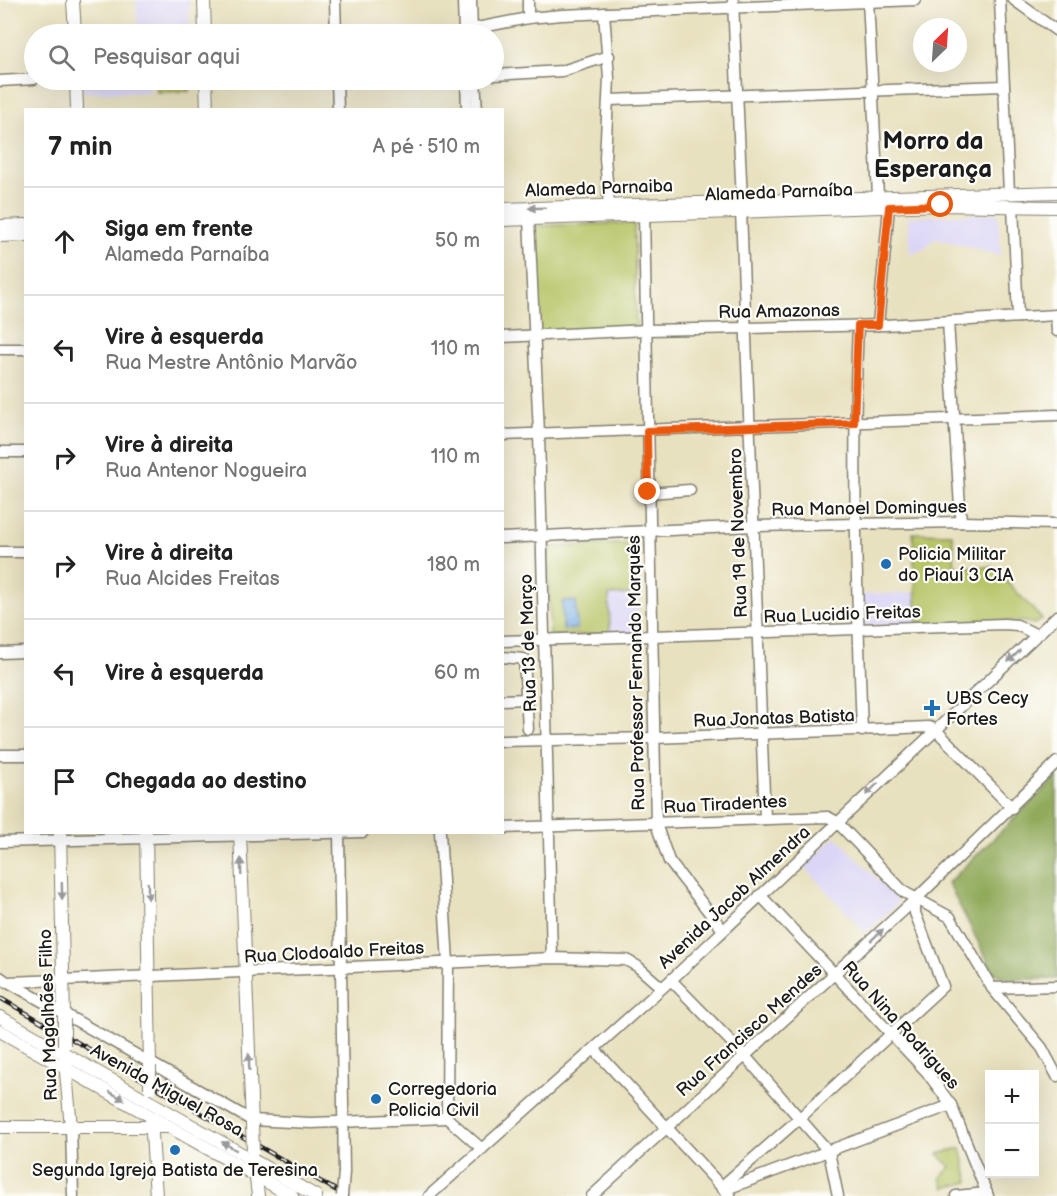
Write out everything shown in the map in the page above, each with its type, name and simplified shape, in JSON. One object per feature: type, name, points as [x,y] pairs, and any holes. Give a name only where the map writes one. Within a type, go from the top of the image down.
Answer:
[{"type":"main road","points":[[73,0],[74,24]]},
{"type":"main road","points":[[204,0],[205,24]]},
{"type":"main road","points":[[76,90],[77,108]]},
{"type":"main road","points":[[206,90],[207,108]]},
{"type":"main road","name":"Alameda Parnaiba","points":[[504,209],[609,205],[742,206],[878,196],[1057,192]]},
{"type":"main road","name":"Alameda Parnaíba","points":[[504,220],[644,214],[742,206],[1057,207]]},
{"type":"main road","points":[[0,226],[24,225]]},
{"type":"main road","points":[[0,236],[24,235]]},
{"type":"main road","points":[[240,834],[251,1122],[258,1196]]},
{"type":"main road","points":[[146,835],[150,1101],[156,1196]]},
{"type":"main road","name":"Rua Magalhães Filho","points":[[60,837],[65,1049],[71,1128]]},
{"type":"main road","name":"Avenida Miguel Rosa","points":[[0,1017],[65,1049],[150,1101],[253,1156],[316,1196]]},
{"type":"main road","name":"Avenida Miguel Rosa","points":[[0,1031],[66,1068],[151,1121],[172,1127],[292,1196]]},
{"type":"main road","points":[[0,1126],[71,1128],[151,1121]]},
{"type":"street","points":[[335,0],[336,24]]},
{"type":"street","points":[[463,0],[468,24]]},
{"type":"street","points":[[470,24],[471,0]]},
{"type":"street","points":[[528,0],[528,18]]},
{"type":"street","points":[[503,24],[528,18],[733,3],[915,0]]},
{"type":"street","points":[[1000,0],[1009,193]]},
{"type":"street","points":[[1014,0],[1057,31]]},
{"type":"street","points":[[868,1],[878,196]]},
{"type":"street","name":"Rua 19 de Novembro","points":[[733,3],[765,819]]},
{"type":"street","points":[[604,13],[609,56],[605,158],[609,205]]},
{"type":"street","points":[[504,74],[562,71],[609,56]]},
{"type":"street","points":[[0,81],[24,80]]},
{"type":"street","points":[[609,100],[872,93],[1004,86]]},
{"type":"street","points":[[338,90],[338,108]]},
{"type":"street","points":[[466,90],[467,108]]},
{"type":"street","points":[[476,90],[477,108]]},
{"type":"street","points":[[1013,206],[1018,317]]},
{"type":"street","points":[[878,325],[889,207]]},
{"type":"street","name":"Rua Professor Fernando Marquês","points":[[644,214],[656,824],[669,861],[723,930]]},
{"type":"street","name":"Rua 13 de Março","points":[[529,219],[539,433],[552,958]]},
{"type":"street","points":[[1056,315],[1057,331]]},
{"type":"street","name":"Rua Amazonas","points":[[504,338],[647,330],[878,325],[1056,315]]},
{"type":"street","points":[[948,322],[961,522]]},
{"type":"street","points":[[858,325],[854,423],[854,525],[862,731]]},
{"type":"street","points":[[0,349],[24,349]]},
{"type":"street","points":[[504,435],[1057,415]]},
{"type":"street","points":[[0,452],[24,452]]},
{"type":"street","points":[[648,492],[690,490]]},
{"type":"street","name":"Rua Manoel Domingues","points":[[504,538],[753,526],[961,522],[1057,524]]},
{"type":"street","points":[[0,552],[24,552]]},
{"type":"street","name":"Avenida Jacob Almendra","points":[[429,1196],[671,980],[1057,616]]},
{"type":"street","name":"Rua Lucidio Freitas","points":[[504,641],[1004,624],[1020,626],[1037,634]]},
{"type":"street","points":[[0,653],[24,652]]},
{"type":"street","points":[[504,657],[524,659],[528,729]]},
{"type":"street","points":[[504,700],[526,699]]},
{"type":"street","points":[[935,729],[1012,808]]},
{"type":"street","name":"Rua Jonatas Batista","points":[[504,741],[935,729]]},
{"type":"street","points":[[0,755],[24,755]]},
{"type":"street","name":"Rua Francisco Mendes","points":[[592,1196],[915,899],[1012,808],[1057,762]]},
{"type":"street","name":"Rua Tiradentes","points":[[504,828],[823,816],[837,822]]},
{"type":"street","points":[[837,822],[904,892],[930,904],[950,917],[1004,1006],[1042,1048],[1057,1076]]},
{"type":"street","points":[[0,842],[60,837],[240,834]]},
{"type":"street","points":[[339,834],[345,1172],[342,1196]]},
{"type":"street","points":[[440,834],[448,963],[447,1118]]},
{"type":"street","name":"Rua Nina Rodrigues","points":[[760,895],[926,1071],[951,1105],[988,1194]]},
{"type":"street","points":[[725,1191],[889,1034],[943,986],[915,913],[915,899]]},
{"type":"street","name":"Rua Clodoaldo Freitas","points":[[4,980],[246,973],[552,958],[626,960],[638,966],[662,988]]},
{"type":"street","name":"Avenida Miguel Rosa","points":[[4,980],[251,1122]]},
{"type":"street","points":[[671,980],[745,1056],[830,1152],[838,1196]]},
{"type":"street","points":[[1004,1006],[1007,986]]},
{"type":"street","points":[[992,988],[1057,986]]},
{"type":"street","points":[[595,1050],[725,1191]]},
{"type":"street","points":[[725,1191],[951,1105]]},
{"type":"street","points":[[251,1122],[343,1122],[447,1118],[482,1149]]},
{"type":"street","name":"Rua Magalhães Filho","points":[[71,1128],[73,1196]]},
{"type":"street","points":[[956,1196],[988,1194]]},
{"type":"shaded area","points":[[136,0],[189,0],[190,24],[137,24]]},
{"type":"shaded area","points":[[83,90],[150,90],[150,93],[83,92]]},
{"type":"shaded area","points":[[998,213],[1001,256],[935,238],[926,248],[910,255],[908,217]]},
{"type":"shaded area","points":[[916,593],[917,624],[861,626],[860,594]]},
{"type":"shaded area","points":[[638,594],[638,634],[610,634],[609,595]]},
{"type":"shaded area","points":[[836,836],[899,902],[866,933],[803,866]]},
{"type":"green space","points":[[157,90],[190,91],[157,92]]},
{"type":"green space","points":[[634,223],[636,327],[537,333],[534,226]]},
{"type":"green space","points":[[913,533],[952,534],[955,567],[993,567],[1042,619],[1034,624],[1022,621],[917,624]]},
{"type":"green space","points":[[636,543],[638,594],[609,595],[610,634],[550,636],[548,547]]},
{"type":"green space","points":[[1057,777],[1057,979],[1009,979],[994,973],[948,883]]},
{"type":"green space","points":[[961,1148],[969,1182],[944,1188],[941,1177],[951,1167],[938,1154]]},
{"type":"water","points":[[562,601],[576,601],[577,629],[563,630]]},
{"type":"railway","points":[[0,998],[346,1196]]},
{"type":"place","name":"Policia Militar do Piauí 3 CIA","points":[[886,564]]},
{"type":"place","name":"UBS Cecy Fortes","points":[[932,708]]},
{"type":"place","name":"Corregedoria Policia Civil","points":[[376,1099]]},
{"type":"place","name":"Segunda Igreja Batista de Teresina","points":[[175,1150]]},
{"type":"district","name":"Morro da Esperança","points":[[933,155]]},
{"type":"route","points":[[648,492],[647,431],[854,423],[858,325],[878,325],[889,207],[941,205]]}]
